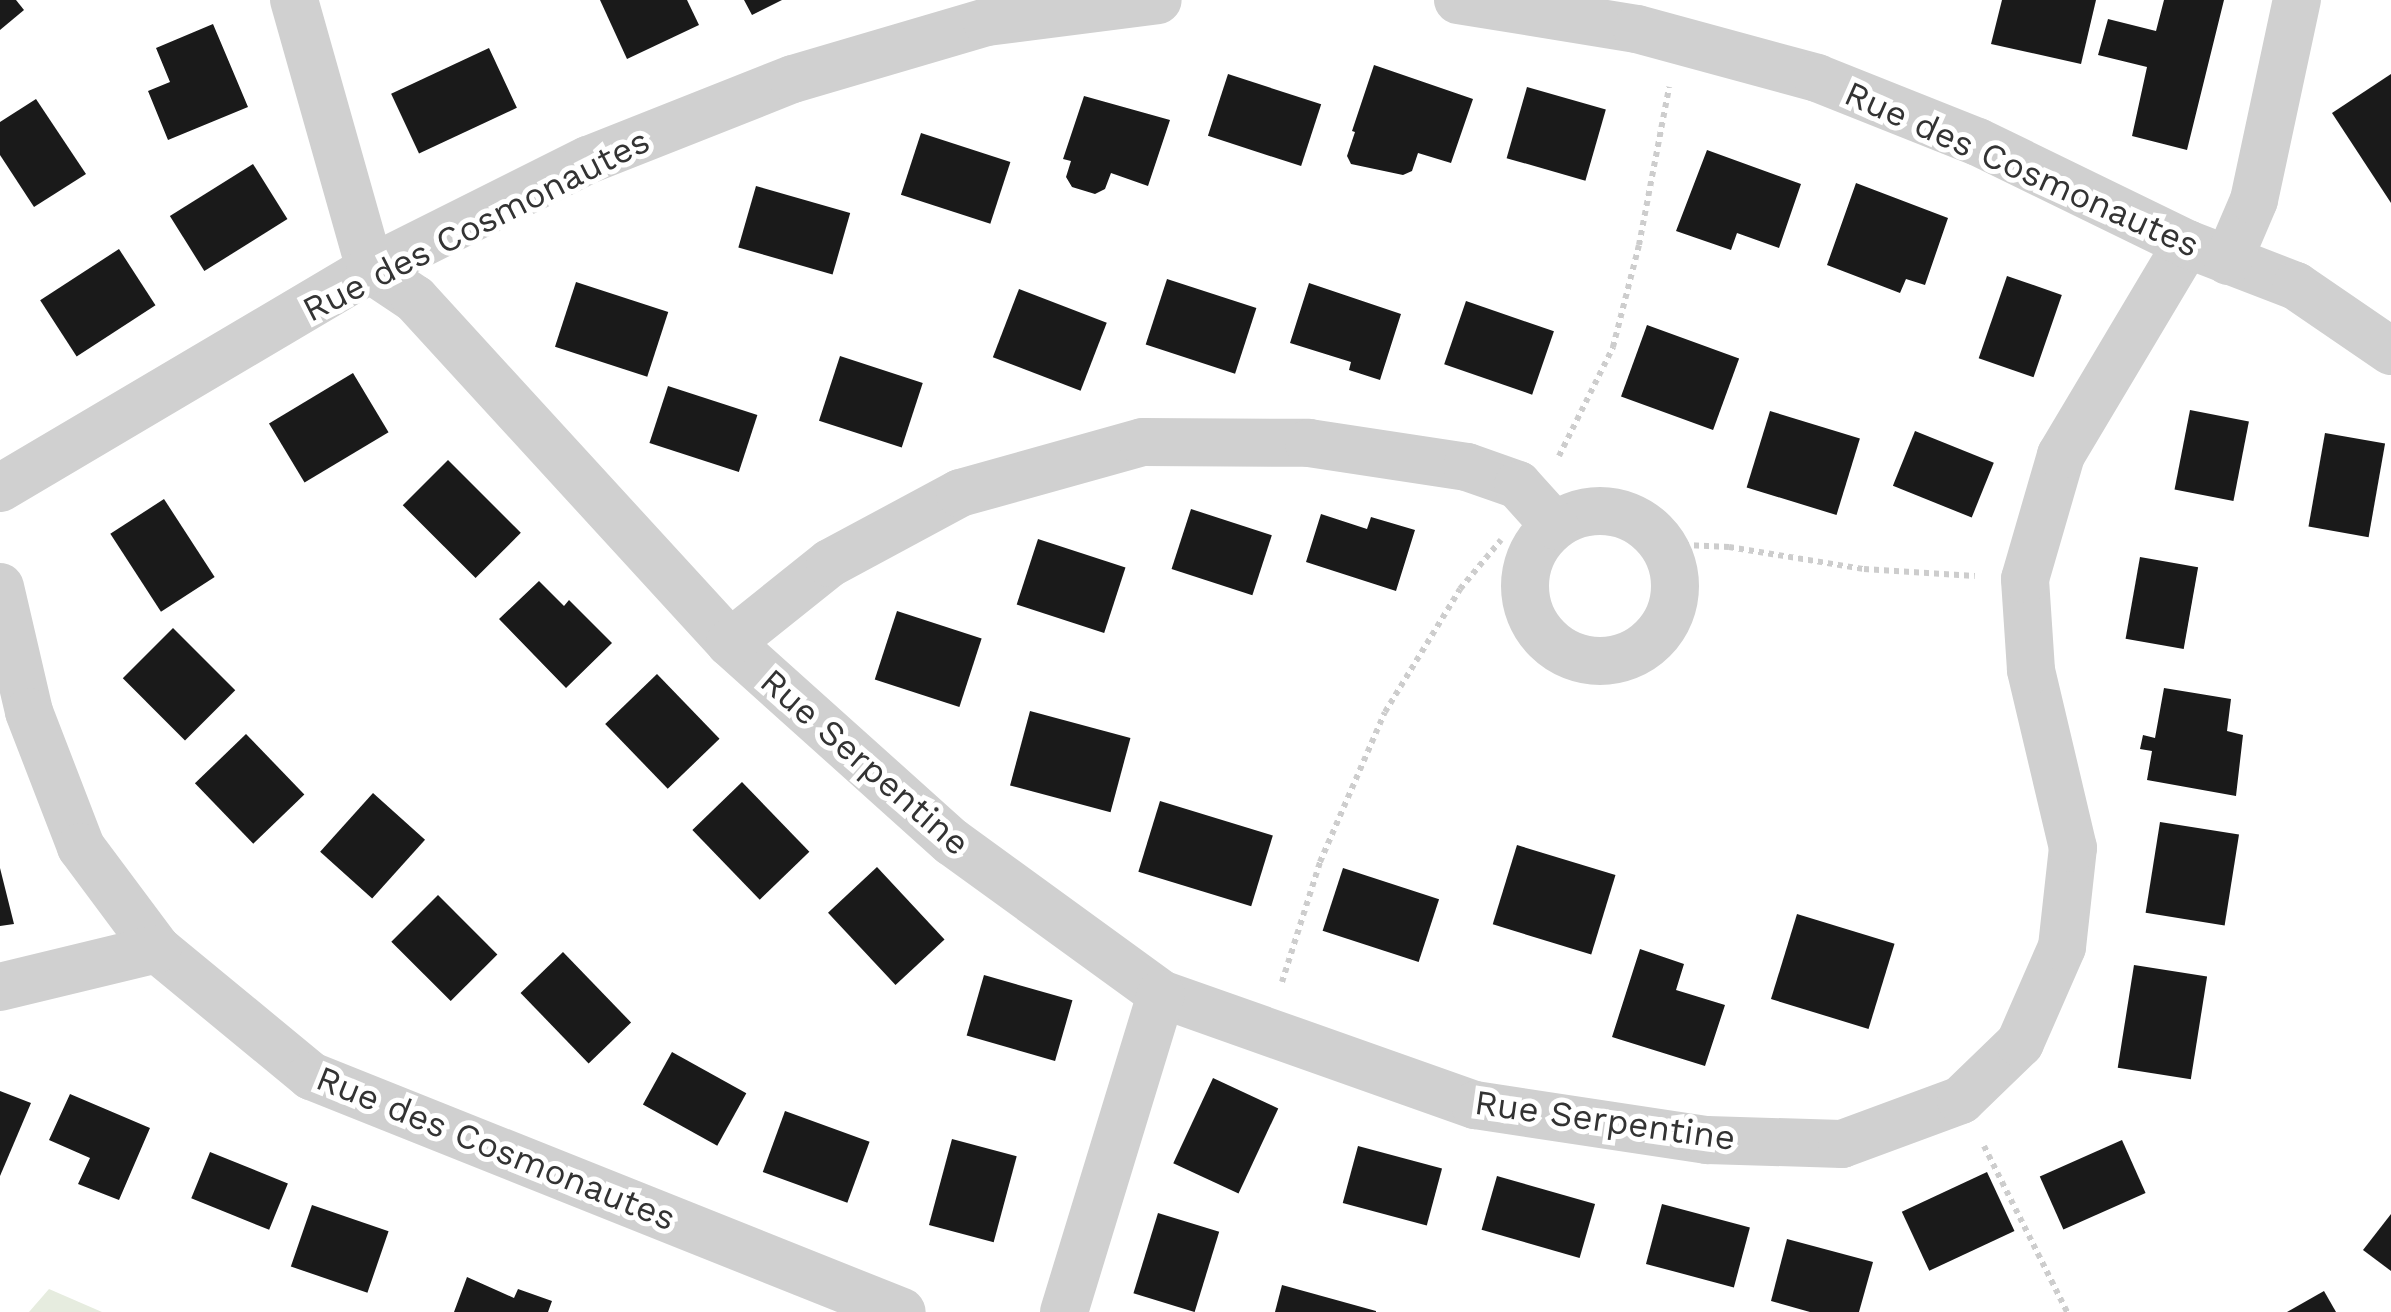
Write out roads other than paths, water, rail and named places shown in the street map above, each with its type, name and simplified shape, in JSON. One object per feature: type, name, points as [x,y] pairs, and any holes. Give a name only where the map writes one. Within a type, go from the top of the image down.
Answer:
[{"type":"street","points":[[294,0],[370,269]]},
{"type":"street","name":"Rue des Cosmonautes","points":[[0,488],[370,269],[607,152],[976,11],[1158,0]]},
{"type":"street","name":"Rue des Cosmonautes","points":[[1458,0],[1678,40],[1817,78],[1978,142],[2208,252],[2296,286],[2391,351]]},
{"type":"street","name":"Rue Serpentine","points":[[370,269],[415,300],[730,643],[952,842],[1161,994],[1475,1104],[1707,1140],[1842,1144],[1961,1100],[2020,1042],[2062,947],[2073,848],[2031,670],[2025,580],[2061,454],[2208,252],[2254,200],[2297,0]]},
{"type":"street","points":[[730,643],[830,564],[960,492],[1143,442],[1326,446],[1467,467],[1518,485],[1544,512],[1576,514],[1601,510],[1625,514],[1647,526],[1664,544],[1674,566],[1676,591],[1671,615],[1657,636],[1638,652],[1614,661],[1589,662],[1565,653],[1544,638],[1530,616],[1524,592],[1526,566],[1537,544],[1544,512]]},
{"type":"street","name":"Rue des Cosmonautes","points":[[0,587],[29,712],[81,848],[158,949],[311,1076],[902,1312]]},
{"type":"street","points":[[0,988],[158,949]]},
{"type":"street","points":[[1064,1312],[1161,994]]}]
